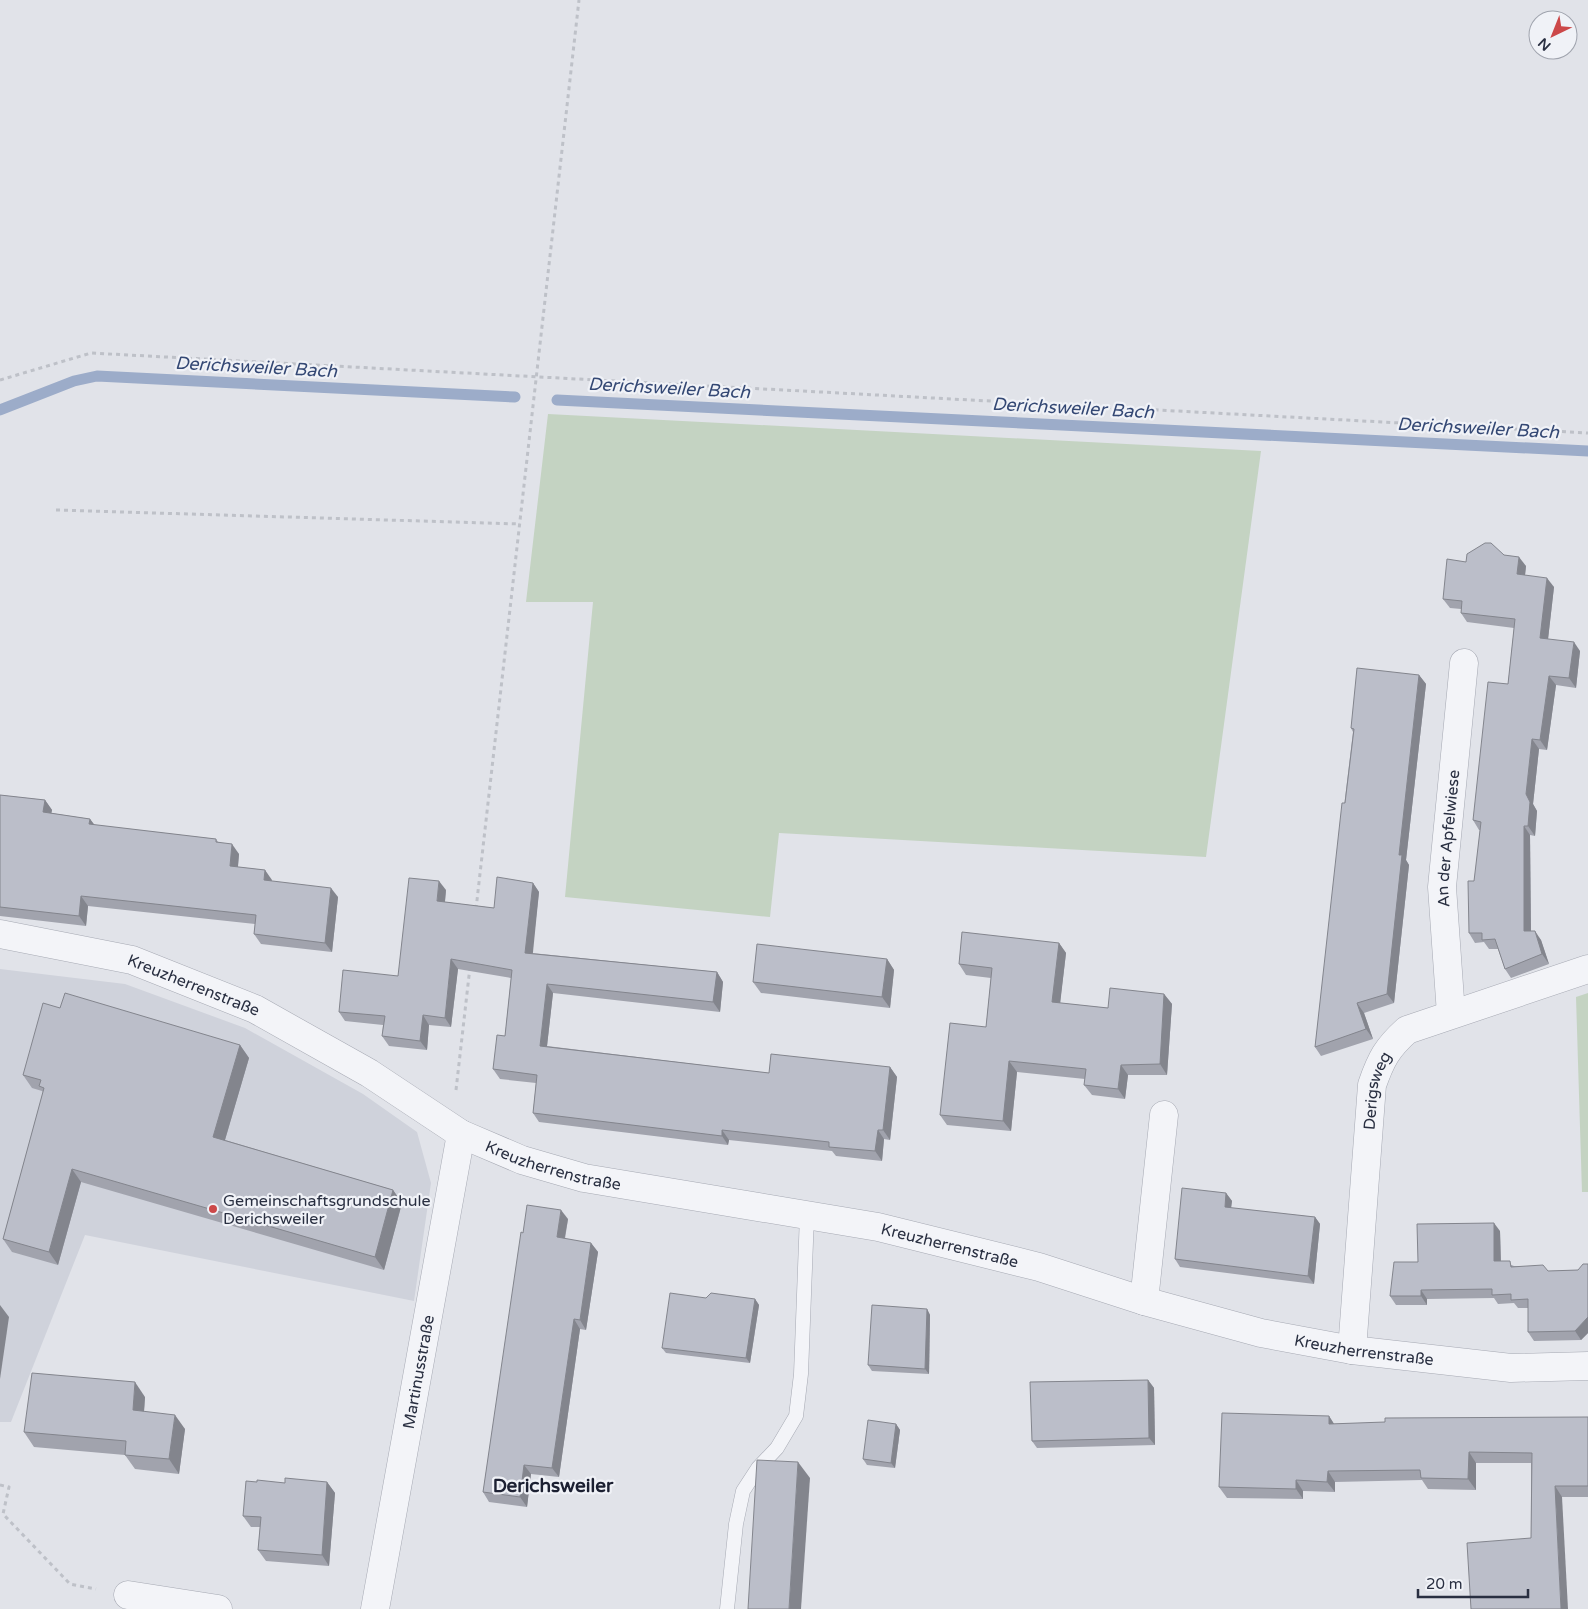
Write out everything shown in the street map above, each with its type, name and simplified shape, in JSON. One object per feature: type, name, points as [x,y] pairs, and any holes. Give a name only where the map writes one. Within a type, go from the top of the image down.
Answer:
[{"type":"street","name":"An der Apfelwiese","points":[[1452,1014],[1442,887],[1464,663]]},
{"type":"street","name":"Kreuzherrenstraße","points":[[0,934],[132,960],[255,1008],[369,1073],[461,1134],[522,1160],[584,1178],[878,1227],[1039,1267],[1144,1301],[1261,1333],[1352,1350],[1511,1368],[1588,1366]]},
{"type":"street","name":"Derigsweg","points":[[1352,1350],[1372,1085],[1379,1063],[1389,1046],[1407,1030],[1588,969]]},
{"type":"street","points":[[1144,1301],[1164,1115]]},
{"type":"street","name":"Martinusstraße","points":[[375,1609],[461,1134]]},
{"type":"street","points":[[128,1596],[218,1609]]},
{"type":"lane","points":[[727,1609],[736,1524],[742,1491],[758,1468],[777,1448],[796,1416],[801,1374],[807,1215]]},
{"type":"path","points":[[476,915],[579,0]]},
{"type":"path","points":[[0,380],[91,353],[1588,432]]},
{"type":"path","points":[[56,510],[520,524]]},
{"type":"path","points":[[456,1091],[470,964]]},
{"type":"path","points":[[0,1485],[9,1487],[3,1514],[70,1584],[128,1596]]},
{"type":"shaded area","name":"Gemeinschaftsgrundschule Derichsweiler","points":[[0,969],[125,984],[245,1028],[363,1094],[417,1132],[431,1183],[414,1301],[85,1235],[11,1422],[0,1422]]},
{"type":"green space","points":[[548,414],[1261,451],[1206,857],[779,833],[770,917],[565,897],[593,602],[526,602]]},
{"type":"green space","points":[[1588,993],[1588,1192],[1582,1192],[1576,997]]},
{"type":"building","points":[[1485,543],[1491,543],[1504,555],[1519,557],[1517,574],[1547,578],[1540,638],[1574,642],[1569,678],[1549,676],[1540,740],[1532,739],[1526,794],[1530,802],[1528,826],[1524,826],[1524,931],[1535,931],[1542,954],[1505,969],[1495,939],[1482,940],[1482,933],[1469,933],[1468,881],[1474,881],[1481,822],[1473,820],[1488,682],[1508,684],[1515,619],[1461,613],[1462,601],[1443,599],[1447,559],[1466,562],[1467,554]]},
{"type":"building","points":[[1357,668],[1419,675],[1399,855],[1402,855],[1387,994],[1357,1003],[1366,1029],[1315,1047],[1342,803],[1345,803],[1354,729],[1351,728]]},
{"type":"building","points":[[0,795],[45,800],[43,812],[90,819],[89,824],[216,839],[216,842],[232,844],[230,866],[265,870],[264,880],[331,888],[325,943],[254,934],[256,915],[81,896],[79,916],[0,907]]},
{"type":"building","points":[[497,877],[533,883],[525,953],[717,972],[713,1002],[547,984],[540,1046],[769,1073],[771,1054],[890,1067],[883,1130],[878,1130],[875,1151],[829,1147],[829,1142],[722,1130],[722,1136],[533,1113],[537,1075],[493,1069],[497,1035],[505,1036],[512,970],[451,959],[445,1018],[423,1015],[420,1041],[382,1036],[385,1016],[339,1012],[343,970],[398,976],[409,878],[439,881],[437,901],[494,908]]},
{"type":"building","points":[[962,932],[1059,943],[1052,1002],[1108,1008],[1110,988],[1164,994],[1160,1064],[1121,1065],[1118,1089],[1084,1085],[1086,1069],[1009,1061],[1003,1121],[940,1115],[950,1023],[986,1027],[992,968],[959,964]]},
{"type":"building","points":[[757,944],[887,959],[882,997],[753,982]]},
{"type":"building","points":[[65,993],[240,1045],[213,1137],[393,1190],[375,1257],[72,1169],[49,1252],[3,1239],[44,1088],[39,1086],[41,1080],[23,1075],[43,1003],[60,1008]]},
{"type":"building","points":[[1182,1188],[1226,1193],[1225,1207],[1315,1217],[1308,1276],[1175,1259]]},
{"type":"building","points":[[527,1205],[561,1210],[557,1237],[591,1243],[580,1320],[574,1319],[552,1468],[524,1465],[520,1497],[483,1492],[521,1232],[523,1233]]},
{"type":"building","points":[[1494,1223],[1494,1261],[1510,1261],[1511,1267],[1543,1265],[1548,1271],[1578,1270],[1583,1264],[1588,1264],[1588,1317],[1575,1331],[1528,1332],[1528,1299],[1511,1300],[1511,1294],[1492,1295],[1492,1289],[1421,1290],[1421,1296],[1390,1296],[1394,1262],[1418,1262],[1417,1224]]},
{"type":"building","points":[[670,1293],[706,1298],[711,1293],[755,1299],[746,1358],[662,1348]]},
{"type":"building","points":[[872,1305],[927,1309],[925,1369],[868,1365]]},
{"type":"building","points":[[32,1373],[135,1382],[133,1410],[175,1415],[169,1459],[125,1455],[126,1441],[24,1432]]},
{"type":"building","points":[[1148,1380],[1149,1438],[1032,1441],[1030,1382]]},
{"type":"building","points":[[1222,1413],[1329,1416],[1329,1424],[1385,1422],[1385,1418],[1588,1417],[1588,1486],[1555,1486],[1561,1609],[1471,1609],[1467,1543],[1531,1538],[1532,1453],[1469,1452],[1468,1479],[1421,1478],[1420,1470],[1328,1471],[1327,1482],[1296,1480],[1296,1489],[1219,1487]]},
{"type":"building","points":[[868,1420],[896,1424],[891,1463],[863,1459]]},
{"type":"building","points":[[757,1460],[798,1462],[789,1609],[748,1609]]},
{"type":"building","points":[[285,1478],[327,1482],[322,1555],[258,1550],[261,1517],[243,1516],[246,1481],[257,1482],[257,1480],[285,1483]]},
{"type":"waterway","name":"Derichsweiler Bach","points":[[0,410],[74,381],[97,376],[515,397]]},
{"type":"waterway","name":"Derichsweiler Bach","points":[[557,400],[1588,451]]},
{"type":"place","name":"Gemeinschaftsgrundschule Derichsweiler","points":[[213,1209]]},
{"type":"district","name":"Derichsweiler","points":[[553,1485]]}]
